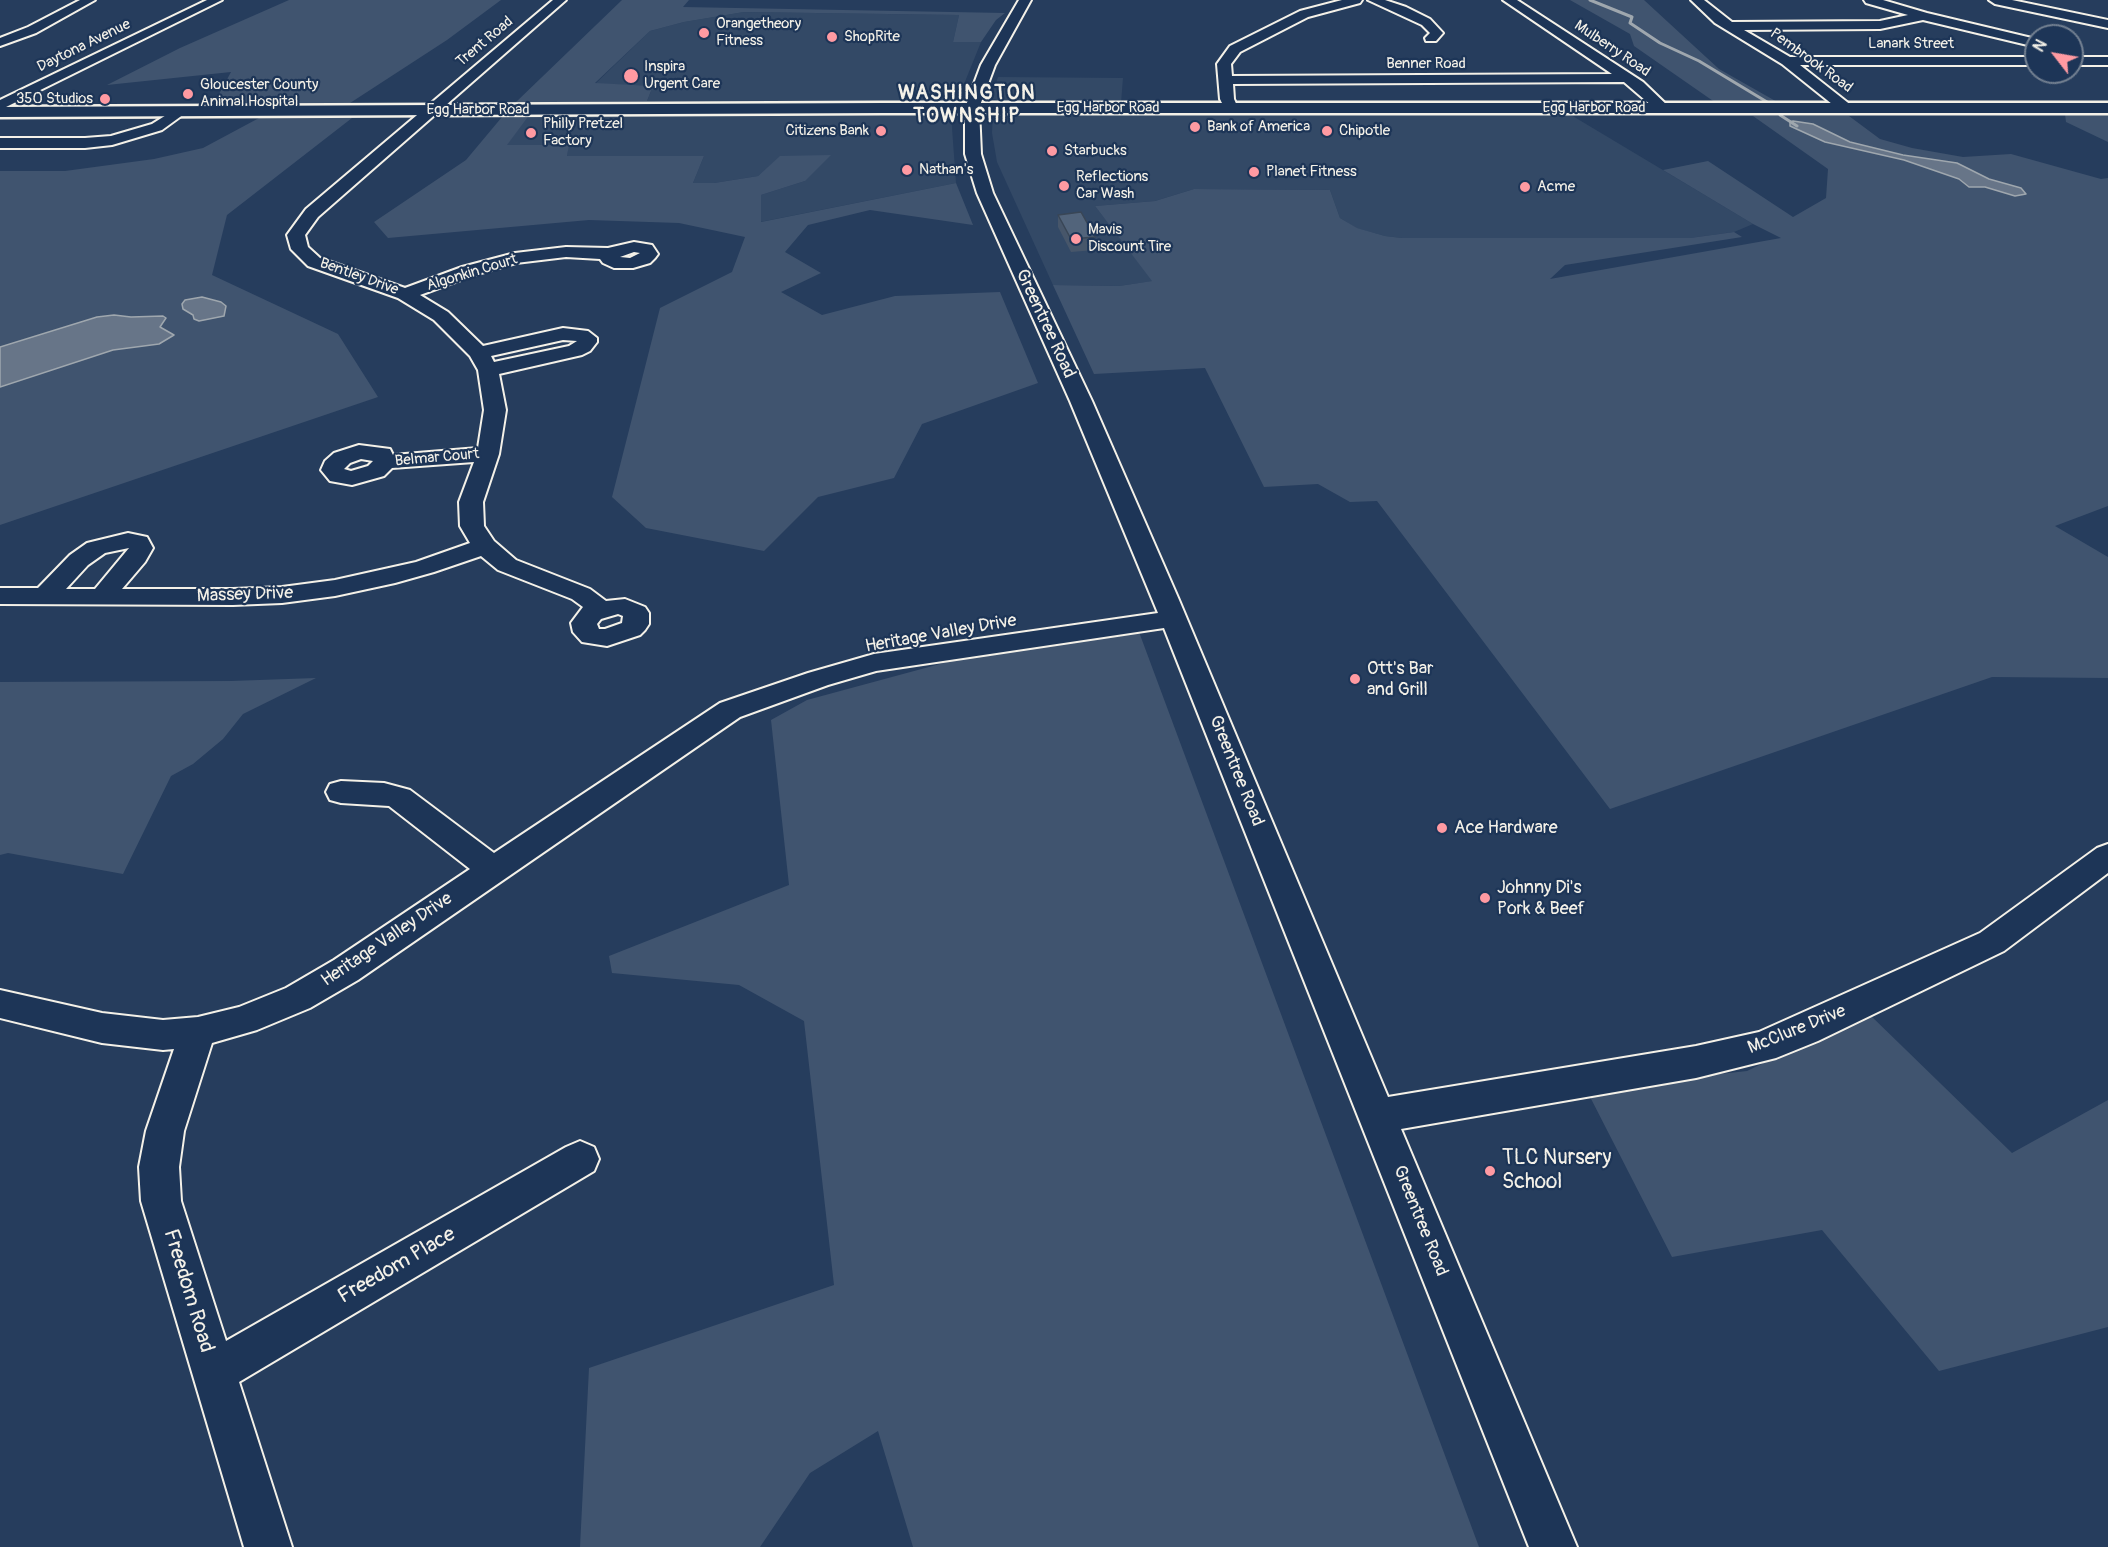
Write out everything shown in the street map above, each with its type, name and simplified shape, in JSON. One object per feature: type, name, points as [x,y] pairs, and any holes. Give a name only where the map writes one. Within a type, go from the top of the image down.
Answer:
[{"type":"main road","name":"Egg Harbor Road","points":[[0,112],[972,108],[2108,108]]},
{"type":"street","points":[[0,42],[32,30],[89,0]]},
{"type":"street","name":"Daytona Avenue","points":[[0,106],[216,0]]},
{"type":"street","name":"Trent Road","points":[[430,110],[560,0]]},
{"type":"street","name":"Greentree Road","points":[[1025,0],[988,65],[972,108],[973,154],[985,193],[1081,401],[1169,609],[1552,1547]]},
{"type":"street","points":[[1230,108],[1225,80],[1225,61],[1240,46],[1304,14],[1356,0]]},
{"type":"street","points":[[1374,0],[1426,22],[1437,33],[1431,38]]},
{"type":"street","name":"Mulberry Road","points":[[1509,0],[1626,78],[1664,109]]},
{"type":"street","name":"Pembrook Road","points":[[1697,0],[1728,26],[1787,61],[1847,109]]},
{"type":"street","points":[[1870,0],[1923,16],[2024,40]]},
{"type":"street","points":[[1995,0],[2108,24]]},
{"type":"street","points":[[2047,11],[2071,2]]},
{"type":"street","points":[[1728,26],[1880,25],[1923,16]]},
{"type":"street","name":"Lanark Street","points":[[1787,61],[2024,61]]},
{"type":"street","points":[[2084,61],[2108,61]]},
{"type":"street","name":"Benner Road","points":[[1225,80],[1626,78]]},
{"type":"street","name":"Bentley Drive","points":[[430,110],[312,213],[299,228],[297,235],[300,249],[315,262],[405,294],[441,316],[484,362],[495,410],[489,454],[476,487],[470,513],[472,526],[484,546],[507,565],[581,594],[599,609]]},
{"type":"street","points":[[0,143],[85,143],[119,139],[157,127],[179,111]]},
{"type":"street","name":"Algonkin Court","points":[[405,294],[468,271],[515,258],[566,252],[611,254]]},
{"type":"street","name":"Belmar Court","points":[[386,462],[489,454]]},
{"type":"street","points":[[45,596],[79,560],[96,548],[113,542],[128,540],[138,542],[141,548],[136,557],[102,596]]},
{"type":"street","name":"Massey Drive","points":[[0,596],[233,597],[318,591],[425,567],[484,546]]},
{"type":"street","name":"Heritage Valley Drive","points":[[0,1004],[123,1032],[163,1035],[198,1032],[244,1020],[308,993],[353,965],[730,710],[818,679],[874,663],[1169,609]]},
{"type":"street","points":[[341,792],[384,794],[399,798],[492,869]]},
{"type":"street","name":"McClure Drive","points":[[1377,1116],[1696,1062],[1763,1047],[1805,1030],[1992,942],[2108,856]]},
{"type":"street","name":"Freedom Road","points":[[198,1032],[165,1131],[159,1182],[165,1215],[268,1547]]},
{"type":"street","name":"Freedom Place","points":[[214,1372],[580,1159]]},
{"type":"shaded area","points":[[289,0],[501,0],[447,40],[347,105],[213,105],[231,72],[107,85],[180,48]]},
{"type":"shaded area","points":[[622,0],[689,0],[683,7],[1005,13],[996,20],[981,42],[953,42],[959,15],[744,12],[684,22],[650,31],[595,83],[653,86],[647,101],[515,103]]},
{"type":"shaded area","points":[[1570,0],[1644,0],[1719,69],[1779,103],[1716,103],[1634,46],[1630,34]]},
{"type":"shaded area","points":[[744,12],[959,15],[953,42],[981,42],[958,99],[950,102],[647,101],[653,86],[595,84],[650,31],[684,22]]},
{"type":"shaded area","points":[[998,77],[1123,78],[1121,103],[1003,102],[991,98]]},
{"type":"shaded area","points":[[2108,113],[2108,142],[2066,122],[2065,114]]},
{"type":"shaded area","points":[[951,114],[956,183],[760,222],[761,195],[805,181],[781,156],[758,176],[714,183],[693,183],[704,156],[567,156],[568,145],[506,145],[528,117]]},
{"type":"shaded area","points":[[993,114],[1571,115],[1753,224],[1734,232],[1690,238],[1402,238],[1356,228],[1340,218],[1330,190],[1194,189],[1155,201],[1095,206],[1153,281],[1119,286],[1053,285],[997,162],[992,133]]},
{"type":"shaded area","points":[[1753,116],[1849,116],[1880,139],[1912,148],[1963,157],[2011,154],[2101,179],[2108,178],[2108,506],[2055,526],[2108,557],[2108,678],[1992,677],[1610,809],[1377,501],[1350,502],[1318,484],[1264,487],[1205,368],[1094,374],[1053,285],[1119,286],[1152,281],[1095,206],[1155,201],[1194,189],[1330,190],[1340,218],[1357,228],[1402,238],[1690,238],[1734,232],[1742,237],[1565,265],[1550,279],[1781,238],[1753,224],[1663,170],[1708,161],[1793,217],[1826,198],[1828,169]]},
{"type":"shaded area","points":[[502,117],[528,117],[507,145],[569,145],[567,156],[704,156],[693,183],[714,183],[758,176],[780,156],[831,155],[805,181],[761,195],[761,222],[956,183],[973,225],[870,210],[808,225],[785,252],[821,273],[781,292],[822,315],[895,296],[1000,292],[1038,383],[922,424],[894,478],[818,497],[764,551],[646,528],[612,497],[660,308],[732,272],[745,237],[679,223],[589,220],[388,238],[374,222],[466,160]]},
{"type":"shaded area","points":[[259,118],[352,118],[227,215],[212,275],[338,334],[378,397],[0,525],[0,171],[65,171],[154,159],[203,148]]},
{"type":"shaded area","points":[[1790,122],[1813,124],[1850,142],[1903,155],[1957,163],[1989,179],[2021,188],[2026,194],[2015,196],[1985,187],[1969,187],[1959,179],[1904,160],[1825,142],[1790,126]]},
{"type":"shaded area","points":[[202,297],[221,302],[226,306],[224,316],[199,321],[183,309],[182,304],[185,300]]},
{"type":"shaded area","points":[[163,316],[166,318],[160,327],[174,335],[159,344],[113,350],[0,387],[0,347],[97,317]]},
{"type":"shaded area","points":[[1139,632],[1479,1547],[913,1547],[878,1431],[810,1473],[760,1547],[580,1547],[589,1368],[834,1285],[804,1021],[739,985],[612,973],[609,956],[789,885],[771,720],[807,700],[951,661]]},
{"type":"shaded area","points":[[316,678],[243,714],[223,739],[193,764],[171,776],[123,874],[8,853],[0,855],[0,682],[231,681]]},
{"type":"shaded area","points":[[1868,1013],[2012,1153],[2108,1100],[2108,1327],[1939,1371],[1822,1230],[1672,1257],[1586,1089],[1747,1071]]},
{"type":"building","points":[[1081,212],[1095,237],[1071,239],[1058,215]]},
{"type":"waterway","points":[[1590,0],[1632,17],[1630,23],[1660,43],[1699,61],[1772,105]]},
{"type":"waterway","points":[[1780,115],[1797,126]]},
{"type":"place","name":"Orangetheory Fitness","points":[[704,33]]},
{"type":"place","name":"ShopRite","points":[[832,37]]},
{"type":"place","name":"Inspira Urgent Care","points":[[631,76]]},
{"type":"place","name":"Gloucester County Animal Hospital","points":[[188,94]]},
{"type":"place","name":"350 Studios","points":[[105,99]]},
{"type":"place","name":"Bank of America","points":[[1195,127]]},
{"type":"place","name":"Citizens Bank","points":[[881,131]]},
{"type":"place","name":"Chipotle","points":[[1327,131]]},
{"type":"place","name":"Philly Pretzel Factory","points":[[531,133]]},
{"type":"place","name":"Starbucks","points":[[1052,151]]},
{"type":"place","name":"Nathan's","points":[[907,170]]},
{"type":"place","name":"Planet Fitness","points":[[1254,172]]},
{"type":"place","name":"Reflections Car Wash","points":[[1064,186]]},
{"type":"place","name":"Acme","points":[[1525,187]]},
{"type":"place","name":"Mavis Discount Tire","points":[[1076,239]]},
{"type":"place","name":"Ott's Bar and Grill","points":[[1355,679]]},
{"type":"place","name":"Ace Hardware","points":[[1442,828]]},
{"type":"place","name":"Johnny Di's Pork & Beef","points":[[1485,898]]},
{"type":"place","name":"TLC Nursery School","points":[[1490,1171]]},
{"type":"district","name":"WASHINGTON TOWNSHIP","points":[[967,106]]}]
